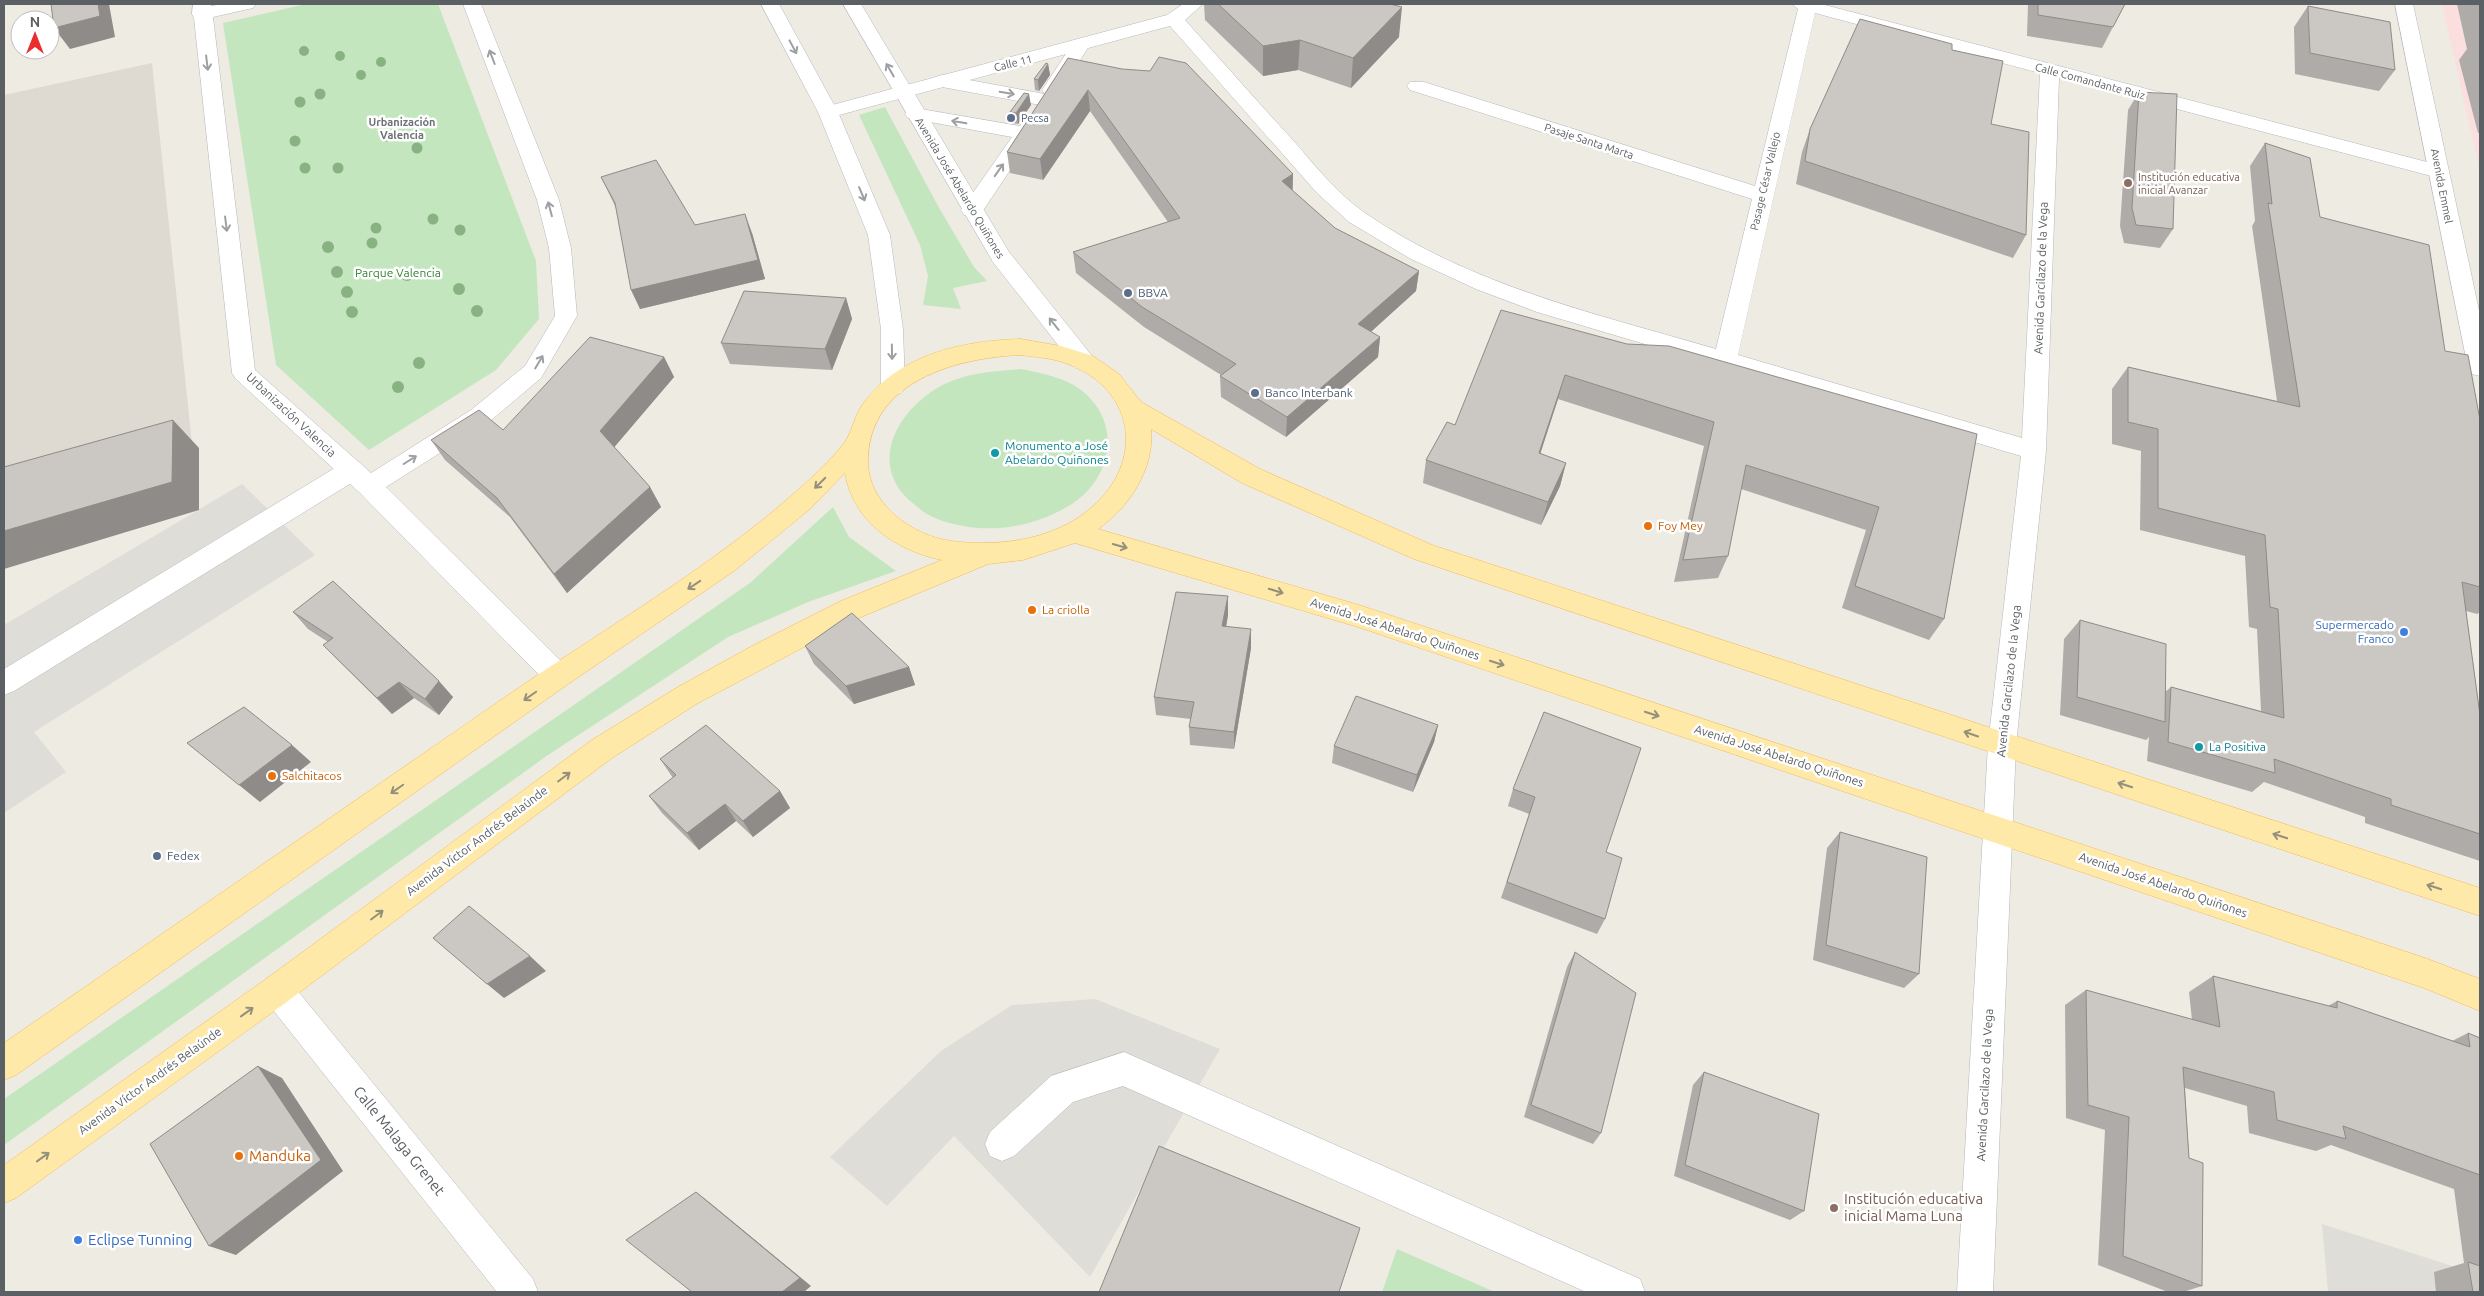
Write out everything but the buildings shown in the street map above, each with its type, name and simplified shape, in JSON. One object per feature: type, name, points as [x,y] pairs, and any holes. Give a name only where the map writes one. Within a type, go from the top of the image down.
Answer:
[{"type":"main road","points":[[1020,347],[1045,350],[1084,362],[1104,374],[1121,390],[1133,408],[1139,432],[1138,457],[1128,483],[1114,501],[1096,518],[1073,532],[1046,544],[1016,552],[985,554],[940,550],[900,534],[872,510],[856,480],[854,448],[862,426],[874,406],[893,387],[920,368],[952,356],[986,348],[1020,347]]},
{"type":"main road","points":[[1133,408],[1251,476],[1423,552],[2480,902]]},
{"type":"main road","points":[[4,1063],[558,676],[725,564],[801,502],[854,448]]},
{"type":"main road","name":"Avenida José Abelardo Quiñones","points":[[1073,532],[1359,616],[2425,973],[2480,995]]},
{"type":"main road","name":"Avenida Víctor Andrés Belaúnde","points":[[4,1186],[277,990],[602,749],[671,706],[764,653],[851,610],[985,554]]},
{"type":"street","points":[[202,9],[247,4]]},
{"type":"street","points":[[4,682],[361,478],[480,416],[533,372],[566,316],[560,248],[548,200],[472,4]]},
{"type":"street","points":[[770,4],[828,112],[879,235],[892,329],[893,387]]},
{"type":"street","name":"Avenida José Abelardo Quiñones","points":[[852,4],[972,210],[1002,257],[1084,362]]},
{"type":"street","name":"Calle 11","points":[[828,112],[1174,20],[1194,4]]},
{"type":"street","name":"Calle Comandante Ruiz","points":[[1805,4],[2050,71],[2439,172]]},
{"type":"street","name":"Pasage César Vallejo","points":[[1724,359],[1805,4]]},
{"type":"street","name":"Avenida Emmel","points":[[2404,4],[2480,368]]},
{"type":"street","name":"Urbanización Valencia","points":[[202,9],[244,373],[361,478],[558,676]]},
{"type":"street","points":[[1174,20],[1324,188],[1357,216],[1419,254],[1484,284],[1545,307],[1614,329],[1724,359],[2034,451]]},
{"type":"street","points":[[972,210],[1025,133],[1080,46]]},
{"type":"street","name":"Avenida Garcilazo de la Vega","points":[[1975,1292],[2002,745],[2034,451],[2050,71]]},
{"type":"street","points":[[942,81],[1046,100]]},
{"type":"street","name":"Pasaje Santa Marta","points":[[1417,86],[1761,195]]},
{"type":"street","points":[[916,114],[1025,133]]},
{"type":"street","name":"Calle Malaga Grenet","points":[[277,990],[520,1292]]},
{"type":"street","points":[[1002,1144],[1063,1088],[1124,1070],[1627,1292]]},
{"type":"shaded area","points":[[2442,4],[2480,4],[2480,172]]},
{"type":"shaded area","points":[[152,63],[192,444],[4,496],[4,95]]},
{"type":"shaded area","points":[[242,484],[315,555],[34,732],[66,772],[4,813],[4,625]]},
{"type":"shaded area","points":[[1095,999],[1220,1049],[1090,1277],[954,1136],[887,1206],[830,1157],[941,1051],[1012,1005]]},
{"type":"shaded area","points":[[2322,1224],[2480,1275],[2480,1292],[2328,1292]]},
{"type":"green space","name":"Parque Valencia","points":[[306,4],[438,4],[536,261],[539,319],[496,370],[369,450],[276,365],[223,23]]},
{"type":"green space","points":[[885,107],[938,206],[974,267],[987,281],[953,288],[961,309],[923,305],[928,276],[920,245],[859,115]]},
{"type":"green space","points":[[1021,369],[1052,376],[1067,382],[1081,390],[1095,404],[1104,419],[1107,453],[1102,469],[1093,484],[1081,497],[1065,508],[1044,518],[1012,527],[978,528],[963,526],[948,523],[921,510],[904,495],[893,478],[890,461],[892,444],[898,427],[922,399],[954,380],[995,371]]},
{"type":"green space","points":[[833,507],[849,537],[896,571],[808,602],[728,637],[548,755],[4,1145],[4,1099],[750,583]]},
{"type":"green space","points":[[1397,1249],[1495,1292],[1382,1292]]},
{"type":"place","name":"Pecsa","points":[[1011,118]]},
{"type":"place","name":"Institución educativa inicial Avanzar","points":[[2128,183]]},
{"type":"place","name":"BBVA","points":[[1128,293]]},
{"type":"place","name":"Banco Interbank","points":[[1255,393]]},
{"type":"place","name":"Monumento a José Abelardo Quiñones","points":[[995,453]]},
{"type":"place","name":"Foy Mey","points":[[1648,526]]},
{"type":"place","name":"La criolla","points":[[1032,610]]},
{"type":"place","name":"Supermercado Franco","points":[[2404,632]]},
{"type":"place","name":"La Positiva","points":[[2199,747]]},
{"type":"place","name":"Salchitacos","points":[[272,776]]},
{"type":"place","name":"Fedex","points":[[157,856]]},
{"type":"place","name":"Manduka","points":[[239,1156]]},
{"type":"place","name":"Institución educativa inicial Mama Luna","points":[[1834,1208]]},
{"type":"place","name":"Eclipse Tunning","points":[[78,1240]]},
{"type":"district","name":"Urbanización Valencia","points":[[402,128]]}]
